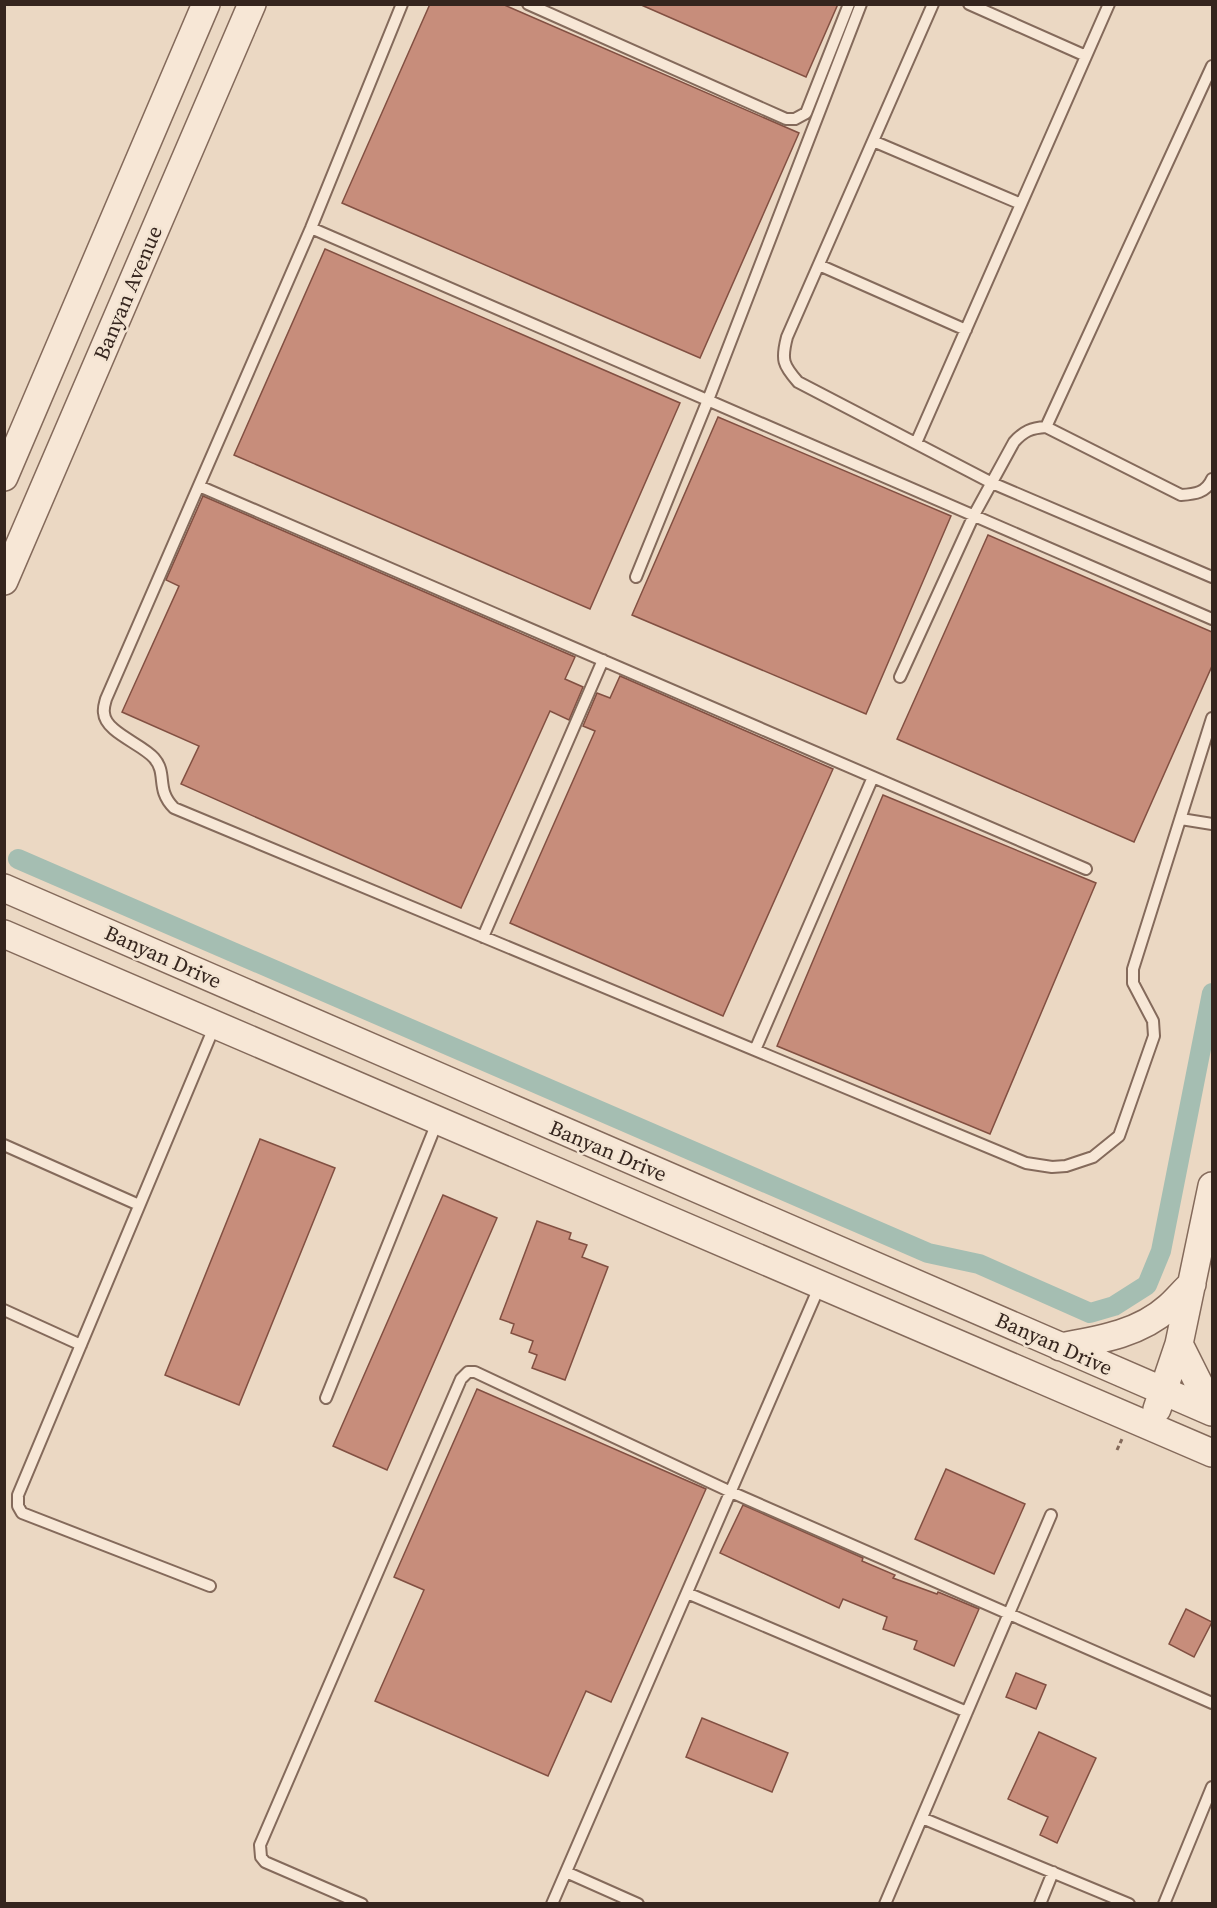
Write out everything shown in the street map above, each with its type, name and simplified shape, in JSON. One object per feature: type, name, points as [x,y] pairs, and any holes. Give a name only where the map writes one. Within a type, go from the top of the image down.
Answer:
[{"type":"street","name":"Banyan Avenue","points":[[4,477],[206,4]]},
{"type":"street","name":"Banyan Avenue","points":[[4,581],[252,4]]},
{"type":"street","name":"Banyan Drive","points":[[4,888],[1212,1411]]},
{"type":"street","name":"Banyan Drive","points":[[4,934],[1212,1453]]},
{"type":"street","points":[[1150,1426],[1164,1392],[1179,1344],[1211,1199]]},
{"type":"street","points":[[1060,1347],[1110,1338],[1147,1323],[1168,1308],[1192,1284]]},
{"type":"street","points":[[1179,1344],[1212,1411]]},
{"type":"lane","points":[[402,4],[311,228],[106,699],[104,713],[109,725],[154,758],[160,768],[161,786],[165,799],[174,808],[1026,1163],[1052,1167],[1066,1166],[1093,1157],[1119,1136],[1154,1036],[1153,1021],[1134,983],[1133,969],[1212,718]]},
{"type":"lane","points":[[528,4],[786,118],[795,119],[806,113],[849,4]]},
{"type":"lane","points":[[636,577],[708,400],[861,4]]},
{"type":"lane","points":[[933,4],[787,337],[782,355],[786,369],[798,382],[992,483],[1212,577]]},
{"type":"lane","points":[[969,4],[1086,56]]},
{"type":"lane","points":[[915,443],[1109,4]]},
{"type":"lane","points":[[1046,427],[1212,66]]},
{"type":"lane","points":[[873,141],[1021,204]]},
{"type":"lane","points":[[311,228],[1212,619]]},
{"type":"lane","points":[[819,265],[966,330]]},
{"type":"lane","points":[[900,677],[974,515],[1021,434],[1032,428],[1046,427],[1181,495],[1198,494],[1209,486],[1212,478]]},
{"type":"lane","points":[[199,486],[1086,869]]},
{"type":"lane","points":[[483,937],[603,660]]},
{"type":"lane","points":[[755,1050],[873,777]]},
{"type":"lane","points":[[1181,819],[1212,824]]},
{"type":"lane","points":[[210,1586],[22,1513],[18,1506],[18,1495],[215,1025]]},
{"type":"lane","points":[[326,1398],[438,1120]]},
{"type":"lane","points":[[4,1145],[139,1205]]},
{"type":"lane","points":[[552,1904],[820,1285]]},
{"type":"lane","points":[[4,1310],[81,1345]]},
{"type":"lane","points":[[362,1904],[265,1863],[261,1857],[260,1845],[461,1379],[468,1372],[475,1372],[731,1492],[1212,1703]]},
{"type":"lane","points":[[885,1904],[1051,1515]]},
{"type":"lane","points":[[687,1593],[967,1712]]},
{"type":"lane","points":[[1164,1904],[1212,1787]]},
{"type":"lane","points":[[922,1818],[1129,1904]]},
{"type":"lane","points":[[566,1872],[638,1904]]},
{"type":"lane","points":[[1040,1904],[1053,1872]]},
{"type":"building","points":[[430,4],[502,4],[799,133],[700,358],[342,203]]},
{"type":"building","points":[[639,4],[838,4],[806,77]]},
{"type":"building","points":[[325,249],[680,403],[590,609],[234,455]]},
{"type":"building","points":[[718,417],[951,516],[866,714],[632,615]]},
{"type":"building","points":[[203,496],[575,657],[565,679],[583,687],[569,720],[550,711],[461,908],[181,784],[199,746],[122,712],[179,586],[166,580]]},
{"type":"building","points":[[988,535],[1212,632],[1212,666],[1134,842],[897,739]]},
{"type":"building","points":[[620,676],[833,769],[723,1016],[510,923],[595,731],[583,726],[597,693],[610,698]]},
{"type":"building","points":[[883,795],[1096,883],[990,1134],[777,1046]]},
{"type":"building","points":[[260,1139],[335,1168],[239,1405],[165,1375]]},
{"type":"building","points":[[443,1195],[497,1218],[387,1470],[333,1446]]},
{"type":"building","points":[[537,1221],[571,1233],[569,1239],[587,1245],[582,1257],[608,1267],[565,1380],[532,1368],[537,1355],[529,1352],[533,1341],[511,1333],[514,1324],[500,1319]]},
{"type":"building","points":[[477,1389],[706,1489],[611,1702],[586,1691],[548,1776],[375,1701],[424,1590],[394,1577]]},
{"type":"building","points":[[946,1469],[1025,1504],[994,1574],[915,1539]]},
{"type":"building","points":[[743,1505],[863,1558],[862,1561],[895,1575],[893,1578],[937,1594],[938,1592],[979,1609],[954,1666],[914,1649],[917,1641],[883,1629],[887,1617],[843,1599],[839,1608],[720,1553]]},
{"type":"building","points":[[1186,1609],[1212,1622],[1194,1657],[1169,1644]]},
{"type":"building","points":[[1016,1673],[1046,1685],[1036,1709],[1006,1697]]},
{"type":"building","points":[[702,1718],[788,1753],[772,1792],[686,1757]]},
{"type":"building","points":[[1039,1732],[1096,1758],[1057,1843],[1040,1835],[1048,1817],[1008,1799]]},
{"type":"waterway","points":[[18,859],[928,1253],[979,1264],[1090,1313],[1114,1306],[1147,1285],[1161,1251],[1212,993]]}]
